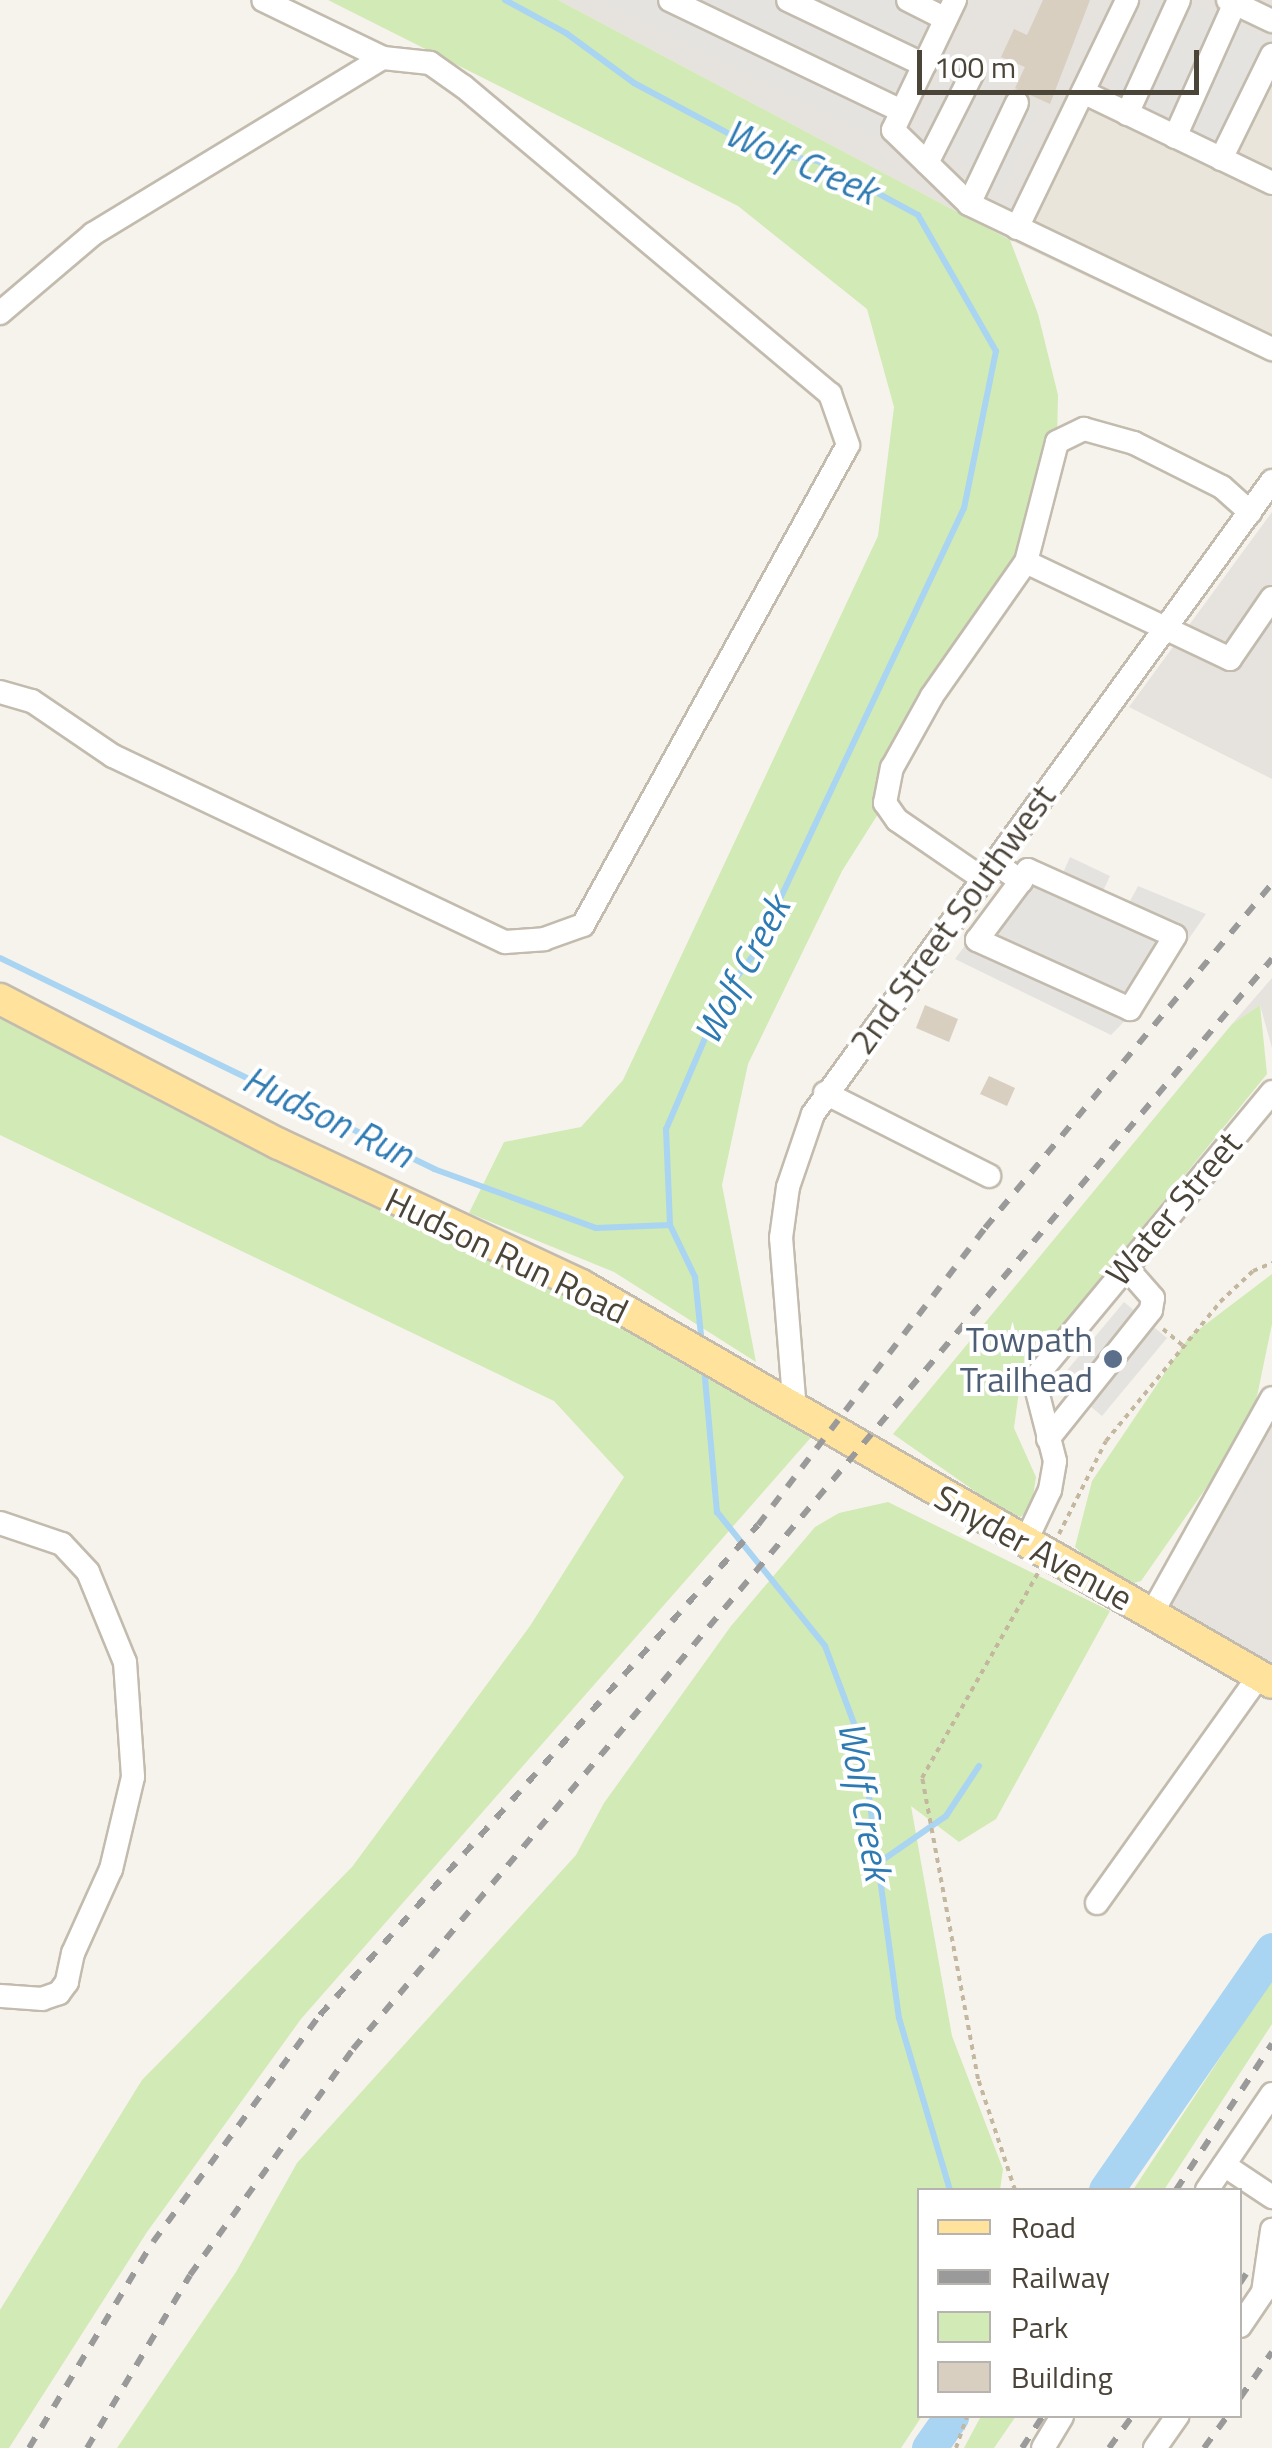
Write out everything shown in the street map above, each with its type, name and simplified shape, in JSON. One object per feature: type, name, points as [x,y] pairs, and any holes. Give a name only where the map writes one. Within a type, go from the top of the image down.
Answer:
[{"type":"main road","name":"Hudson Run Road","points":[[0,999],[278,1144],[581,1286],[795,1411]]},
{"type":"main road","name":"Snyder Avenue","points":[[795,1411],[1266,1680]]},
{"type":"street","points":[[0,692],[32,701],[113,756],[505,942],[544,939],[583,925],[848,445],[830,394],[464,87],[430,62],[383,58],[263,0]]},
{"type":"street","points":[[670,0],[902,111]]},
{"type":"street","points":[[788,0],[924,65]]},
{"type":"street","points":[[908,0],[951,9],[893,130],[968,204],[1272,349]]},
{"type":"street","points":[[1017,228],[1127,0]]},
{"type":"street","points":[[1127,114],[1179,0]]},
{"type":"street","points":[[1175,137],[1232,2],[1272,21]]},
{"type":"street","points":[[1221,158],[1272,54]]},
{"type":"street","points":[[0,313],[93,234],[383,58]]},
{"type":"street","points":[[927,163],[974,70]]},
{"type":"street","points":[[1082,92],[1272,183]]},
{"type":"street","points":[[968,204],[1017,103]]},
{"type":"street","points":[[1021,881],[989,871],[897,820],[885,803],[892,768],[932,696],[1026,562],[1056,442],[1084,429],[1152,452],[1222,488],[1250,512]]},
{"type":"street","name":"2nd Street Southwest","points":[[795,1411],[781,1238],[788,1187],[825,1093],[1272,481]]},
{"type":"street","points":[[1026,562],[1230,660],[1272,598]]},
{"type":"street","points":[[1028,870],[1175,936],[1130,1009],[978,940],[1021,881],[1028,870]]},
{"type":"street","name":"Water Street","points":[[1040,1552],[1055,1460],[1034,1379],[1124,1265],[1272,1092]]},
{"type":"street","points":[[825,1093],[989,1176]]},
{"type":"street","points":[[1048,1439],[1142,1321],[1153,1298],[1124,1265]]},
{"type":"street","points":[[1152,1613],[1272,1398]]},
{"type":"street","points":[[0,1523],[62,1544],[88,1572],[125,1662],[133,1777],[111,1869],[72,1953],[67,1982],[59,1993],[42,1998],[0,1996]]},
{"type":"street","points":[[1098,1903],[1266,1680]]},
{"type":"street","points":[[1208,2188],[1272,2094]]},
{"type":"street","points":[[1224,2165],[1272,2198]]},
{"type":"street","points":[[1242,2323],[1263,2292],[1272,2230]]},
{"type":"street","points":[[1043,2448],[1061,2418]]},
{"type":"street","points":[[1154,2448],[1176,2418]]},
{"type":"path","points":[[1014,2188],[978,2079],[927,1810],[924,1767],[1094,1458],[1182,1345],[1239,1284],[1272,1263]]},
{"type":"path","points":[[1142,1321],[1182,1345]]},
{"type":"path","points":[[956,2448],[966,2418]]},
{"type":"shaded area","points":[[558,0],[1272,0],[1272,70],[1230,157],[1085,87],[1010,240]]},
{"type":"shaded area","points":[[597,0],[936,0],[936,7],[878,140]]},
{"type":"shaded area","points":[[1153,0],[1184,0],[1272,42],[1272,70],[1230,157],[1106,97]]},
{"type":"shaded area","points":[[954,52],[1002,74],[996,89],[1040,110],[1001,194],[958,162],[961,155],[931,139],[935,129],[920,122]]},
{"type":"shaded area","points":[[1272,70],[1272,364],[1010,240],[1085,87]]},
{"type":"shaded area","points":[[1272,512],[1272,779],[1129,707]]},
{"type":"shaded area","points":[[1070,857],[1110,876],[1103,891],[1129,903],[1138,886],[1206,914],[1149,996],[1111,1035],[955,959],[1030,858],[1063,873]]},
{"type":"shaded area","points":[[1272,978],[1272,1048],[1260,1005],[1232,1024]]},
{"type":"shaded area","name":"Towpath Trailhead","points":[[1124,1302],[1167,1338],[1102,1416],[1059,1380]]},
{"type":"shaded area","points":[[1272,1399],[1272,1682],[1152,1613]]},
{"type":"green space","points":[[328,0],[558,0],[1010,240],[1038,314],[1058,395],[1057,442],[1026,562],[932,696],[885,803],[842,871],[748,1064],[722,1185],[756,1362],[614,1272],[469,1213],[504,1142],[581,1127],[623,1080],[878,536],[894,407],[867,309],[738,206]]},
{"type":"green space","points":[[0,999],[821,1426],[301,2019],[147,2232],[9,2448],[0,2448],[0,2310],[142,2080],[352,1867],[530,1626],[624,1477],[554,1401],[0,1135]]},
{"type":"green space","points":[[1260,1005],[1267,1074],[1021,1376],[1014,1428],[1036,1477],[1031,1510],[1020,1517],[999,1508],[893,1434],[1232,1024]]},
{"type":"green space","points":[[1272,1274],[1272,1324],[1256,1401],[1229,1455],[1141,1581],[1120,1587],[1075,1547],[1092,1481],[1189,1337]]},
{"type":"green space","points":[[888,1502],[1110,1611],[996,1819],[959,1842],[911,1806],[952,2036],[1003,2169],[1000,2188],[917,2188],[917,2418],[921,2418],[901,2448],[117,2448],[236,2272],[297,2163],[576,1855],[604,1803],[731,1626],[815,1527],[839,1513]]},
{"type":"green space","points":[[1272,1979],[1272,2024],[1165,2188],[1134,2188]]},
{"type":"green space","points":[[980,2418],[1015,2418],[994,2448],[964,2448]]},
{"type":"building","points":[[1043,0],[1090,0],[1050,104],[1015,88],[1025,67],[1001,57],[1014,29],[1027,35]]},
{"type":"building","points":[[925,1005],[958,1019],[949,1042],[916,1028]]},
{"type":"building","points":[[989,1076],[1015,1088],[1007,1106],[980,1094]]},
{"type":"waterway","name":"Wolf Creek","points":[[505,0],[566,33],[634,83],[765,153],[818,161],[918,215],[996,351],[964,508],[755,953],[724,994],[666,1129],[670,1225],[695,1277],[702,1345]]},
{"type":"waterway","name":"Hudson Run","points":[[0,958],[434,1169],[596,1228],[670,1225]]},
{"type":"waterway","name":"Wolf Creek","points":[[704,1367],[717,1512],[825,1646],[862,1745],[899,2018],[949,2188]]},
{"type":"waterway","points":[[877,1864],[946,1816],[979,1766]]},
{"type":"waterway","points":[[1107,2188],[1272,1950]]},
{"type":"waterway","points":[[929,2448],[950,2418]]},
{"type":"railway","points":[[29,2448],[153,2242],[320,2015],[758,1525],[985,1228],[1272,884]]},
{"type":"railway","points":[[87,2448],[190,2275],[353,2049],[1272,959]]},
{"type":"railway","points":[[1177,2188],[1272,2044]]},
{"type":"railway","points":[[1242,2280],[1246,2274]]},
{"type":"railway","points":[[1242,2395],[1272,2352]]},
{"type":"railway","points":[[1022,2448],[1042,2418]]},
{"type":"railway","points":[[1109,2448],[1131,2418]]},
{"type":"railway","points":[[1204,2448],[1226,2418]]},
{"type":"place","name":"Towpath Trailhead","points":[[1113,1359]]}]
